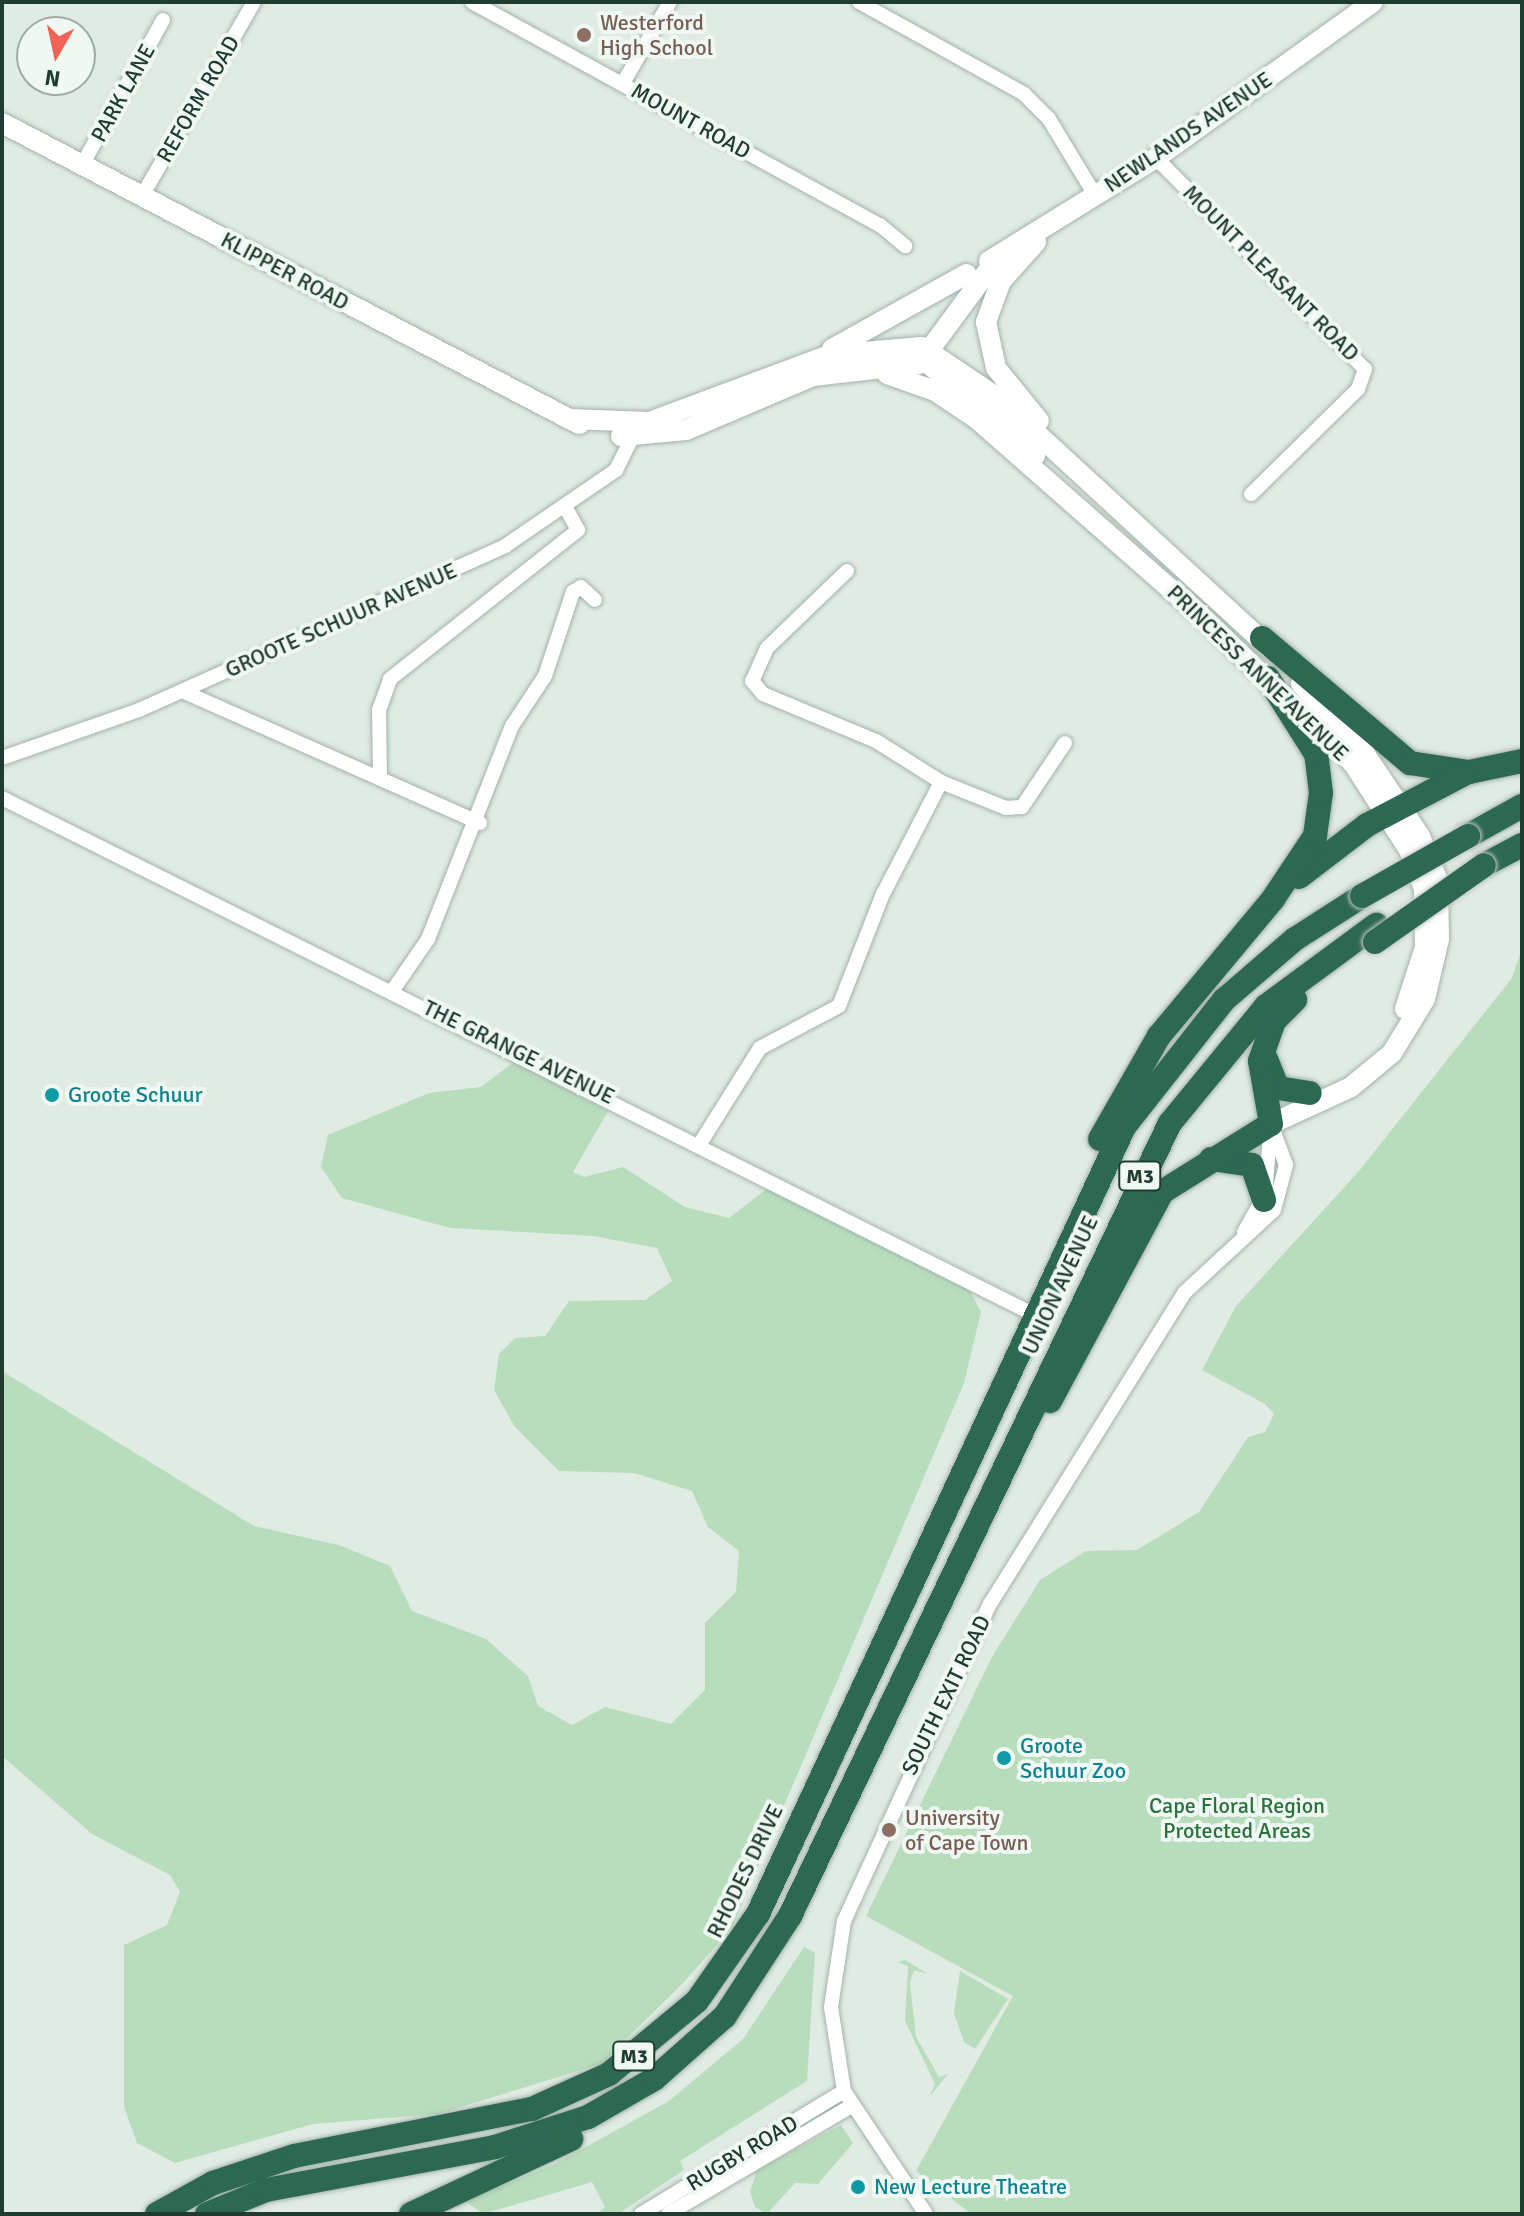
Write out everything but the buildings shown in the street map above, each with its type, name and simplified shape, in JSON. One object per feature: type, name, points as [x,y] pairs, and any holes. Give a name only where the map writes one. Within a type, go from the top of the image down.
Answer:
[{"type":"highway","points":[[1262,638],[1387,751],[1422,767],[1469,772]]},
{"type":"highway","points":[[1035,1310],[1060,1226],[1132,1080],[1187,1000],[1273,899],[1310,847],[1321,793],[1309,738],[1268,678]]},
{"type":"highway","points":[[1273,899],[1395,811],[1469,772],[1522,761]]},
{"type":"highway","name":"UNION AVENUE","points":[[1035,1310],[1108,1155],[1179,1050],[1270,958],[1362,896],[1522,806]]},
{"type":"highway","name":"UNION AVENUE","points":[[991,1492],[1170,1123],[1266,1006],[1484,865],[1522,845]]},
{"type":"highway","points":[[991,1492],[1058,1389],[1150,1208],[1204,1160],[1271,1124],[1258,1076],[1264,1044],[1286,1008],[1375,934]]},
{"type":"highway","points":[[1264,1044],[1273,1083],[1310,1093]]},
{"type":"highway","points":[[1204,1160],[1247,1161],[1259,1174],[1264,1200]]},
{"type":"highway","name":"RHODES DRIVE","points":[[157,2214],[213,2183],[294,2156],[532,2109],[609,2074],[697,2001],[758,1914],[1035,1310]]},
{"type":"highway","name":"M3","points":[[207,2214],[320,2177],[533,2138],[612,2106],[679,2060],[725,2016],[790,1916],[991,1492]]},
{"type":"highway","points":[[411,2214],[664,2091],[722,2041],[758,1997],[777,1967],[790,1916]]},
{"type":"main road","name":"NEWLANDS AVENUE","points":[[927,353],[967,274],[1156,158],[1373,2]]},
{"type":"main road","name":"KLIPPER ROAD","points":[[2,123],[569,419],[637,431],[700,425],[813,376],[876,370],[927,353]]},
{"type":"main road","points":[[1055,222],[1001,281],[987,338],[996,368],[1064,459]]},
{"type":"main road","name":"NEWLANDS AVENUE","points":[[927,353],[961,300],[999,256]]},
{"type":"main road","points":[[811,361],[967,274]]},
{"type":"main road","name":"KLIPPER ROAD","points":[[637,431],[811,361],[927,353]]},
{"type":"main road","points":[[927,353],[1026,444],[1072,502]]},
{"type":"main road","name":"PRINCESS ANNE AVENUE","points":[[927,353],[1064,459],[1262,638],[1395,811],[1438,881],[1439,939],[1425,999],[1401,1042],[1368,1075],[1271,1124]]},
{"type":"main road","name":"PRINCESS ANNE AVENUE","points":[[876,370],[955,403],[1072,502],[1332,739],[1395,811],[1424,889],[1426,933],[1417,978],[1384,1040],[1359,1066],[1310,1093],[1271,1124]]},
{"type":"street","name":"REFORM ROAD","points":[[142,196],[254,2]]},
{"type":"street","name":"MOUNT ROAD","points":[[472,2],[880,225],[905,246]]},
{"type":"street","points":[[623,83],[670,2]]},
{"type":"street","points":[[859,2],[1024,94],[1049,119],[1095,195]]},
{"type":"street","name":"PARK LANE","points":[[82,165],[163,20]]},
{"type":"street","name":"MOUNT PLEASANT ROAD","points":[[1156,158],[1365,369],[1358,389],[1251,494]]},
{"type":"street","name":"GROOTE SCHUUR AVENUE","points":[[2,758],[182,691],[505,546],[616,470],[637,431]]},
{"type":"street","points":[[380,778],[379,710],[390,679],[578,530],[565,507]]},
{"type":"street","points":[[847,571],[776,637],[752,681],[763,694],[876,741],[941,782],[1006,808],[1022,807],[1065,743]]},
{"type":"street","points":[[393,990],[428,939],[480,823],[496,763],[545,676],[573,592],[581,587],[595,600]]},
{"type":"street","points":[[182,691],[480,823]]},
{"type":"street","points":[[701,1142],[760,1048],[839,1006],[883,894],[941,782]]},
{"type":"street","name":"THE GRANGE AVENUE","points":[[2,798],[1035,1310]]},
{"type":"street","points":[[1231,1248],[1264,1200],[1271,1124]]},
{"type":"street","points":[[1231,1248],[1261,1226],[1283,1187],[1284,1153],[1271,1124]]},
{"type":"street","name":"SOUTH EXIT ROAD","points":[[926,2214],[851,2106],[844,2091],[831,1987],[854,1894],[990,1604],[1162,1335],[1184,1293],[1231,1248]]},
{"type":"street","name":"RUGBY ROAD","points":[[641,2214],[844,2091]]},
{"type":"street","name":"RUGBY ROAD","points":[[668,2214],[851,2106]]},
{"type":"green space","name":"Cape Floral Region Protected Areas","points":[[1522,948],[1522,2214],[971,2214],[916,2171],[1013,1996],[866,1916],[992,1657],[1040,1580],[1086,1551],[1137,1550],[1199,1512],[1248,1437],[1265,1432],[1274,1414],[1265,1404],[1202,1370],[1236,1306],[1359,1171],[1512,978]]},
{"type":"green space","points":[[514,1062],[608,1111],[573,1172],[584,1177],[623,1167],[685,1207],[729,1218],[769,1187],[966,1284],[981,1312],[964,1383],[732,1928],[683,1983],[601,2064],[438,2114],[313,2124],[175,2163],[137,2143],[124,2107],[124,1945],[167,1925],[180,1892],[170,1875],[92,1834],[2,1756],[2,1371],[254,1526],[339,1545],[390,1566],[412,1611],[486,1639],[528,1676],[538,1706],[572,1725],[605,1707],[671,1724],[705,1690],[705,1623],[736,1592],[739,1551],[708,1527],[692,1491],[634,1473],[559,1471],[515,1427],[494,1390],[499,1354],[515,1338],[545,1336],[569,1301],[645,1300],[672,1281],[657,1248],[593,1236],[450,1228],[342,1198],[321,1167],[328,1135],[429,1093],[481,1087]]},
{"type":"green space","points":[[804,1947],[815,1953],[807,2081],[680,2161],[684,2170],[618,2214],[597,2214],[605,2207],[592,2182],[483,2214],[465,2201],[555,2164],[669,2101],[743,2039]]},
{"type":"green space","points":[[905,1960],[928,1974],[914,1970],[910,1983],[916,2037],[939,2077],[948,2074],[930,2096],[935,2084],[905,2021],[908,1966],[898,1962]]},
{"type":"green space","points":[[960,1971],[1008,1999],[975,2049],[964,2042],[954,2013]]},
{"type":"green space","points":[[841,2125],[853,2143],[818,2184],[795,2183],[767,2214],[755,2207],[750,2191],[757,2170]]},
{"type":"place","name":"Westerford High School","points":[[584,35]]},
{"type":"place","name":"Groote Schuur","points":[[52,1095]]},
{"type":"place","name":"Groote Schuur Zoo","points":[[1004,1758]]},
{"type":"place","name":"University of Cape Town","points":[[889,1830]]},
{"type":"place","name":"New Lecture Theatre","points":[[858,2187]]}]
